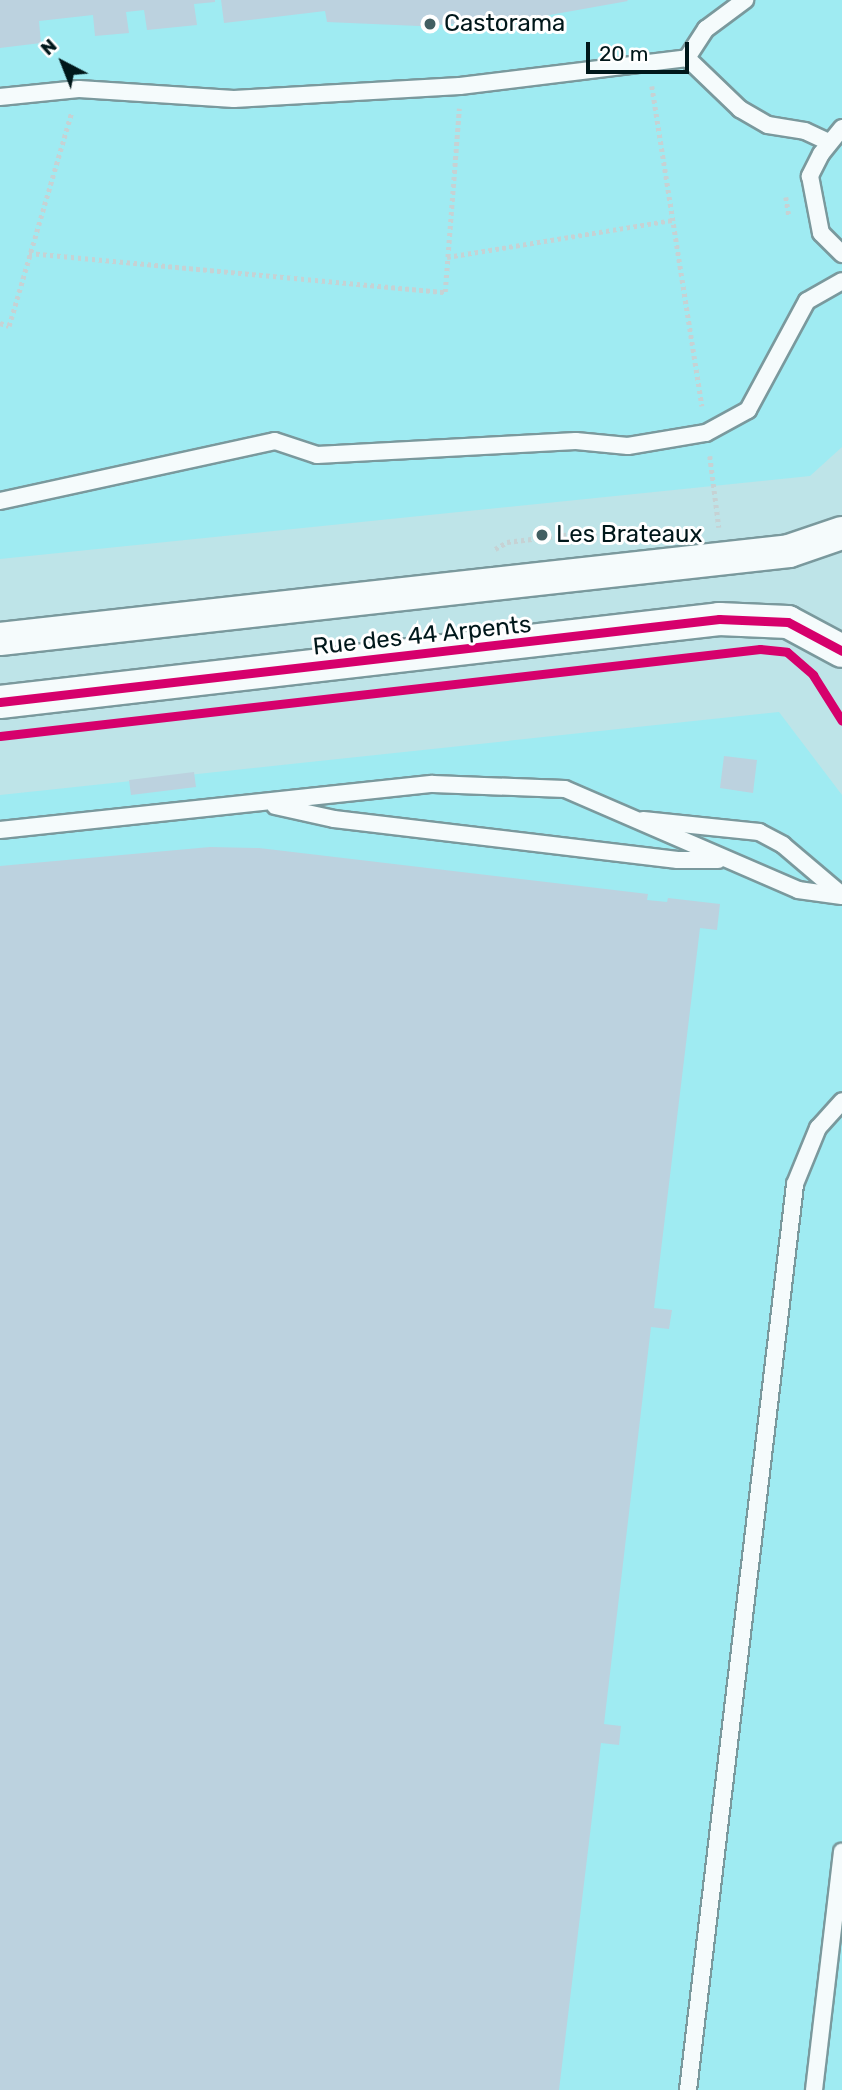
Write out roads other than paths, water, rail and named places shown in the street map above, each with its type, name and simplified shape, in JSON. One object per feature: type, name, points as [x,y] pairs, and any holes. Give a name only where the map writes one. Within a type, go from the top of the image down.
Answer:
[{"type":"street","name":"Rue des 44 Arpents","points":[[0,639],[789,551],[842,533]]},
{"type":"street","name":"Rue des 44 Arpents","points":[[0,702],[719,619],[788,622],[842,651]]},
{"type":"lane","points":[[687,58],[706,29],[745,0]]},
{"type":"lane","points":[[0,97],[79,89],[234,99],[460,86],[687,58],[740,109],[768,125],[805,131],[829,142]]},
{"type":"lane","points":[[842,128],[829,142],[810,176],[812,203],[821,233],[842,254]]},
{"type":"lane","points":[[0,501],[275,441],[317,455],[576,441],[628,446],[706,433],[748,410],[807,301],[842,281]]},
{"type":"lane","points":[[0,830],[433,783],[565,789],[798,890],[842,896]]},
{"type":"lane","points":[[263,803],[334,819],[678,860],[724,860]]},
{"type":"lane","points":[[634,820],[759,832],[783,845],[842,896]]},
{"type":"lane","points":[[688,2090],[795,1184],[818,1128],[842,1101]]},
{"type":"lane","points":[[814,2090],[842,1852]]},
{"type":"place","name":"Castorama","points":[[430,24]]},
{"type":"place","name":"Les Brateaux","points":[[542,535]]}]
